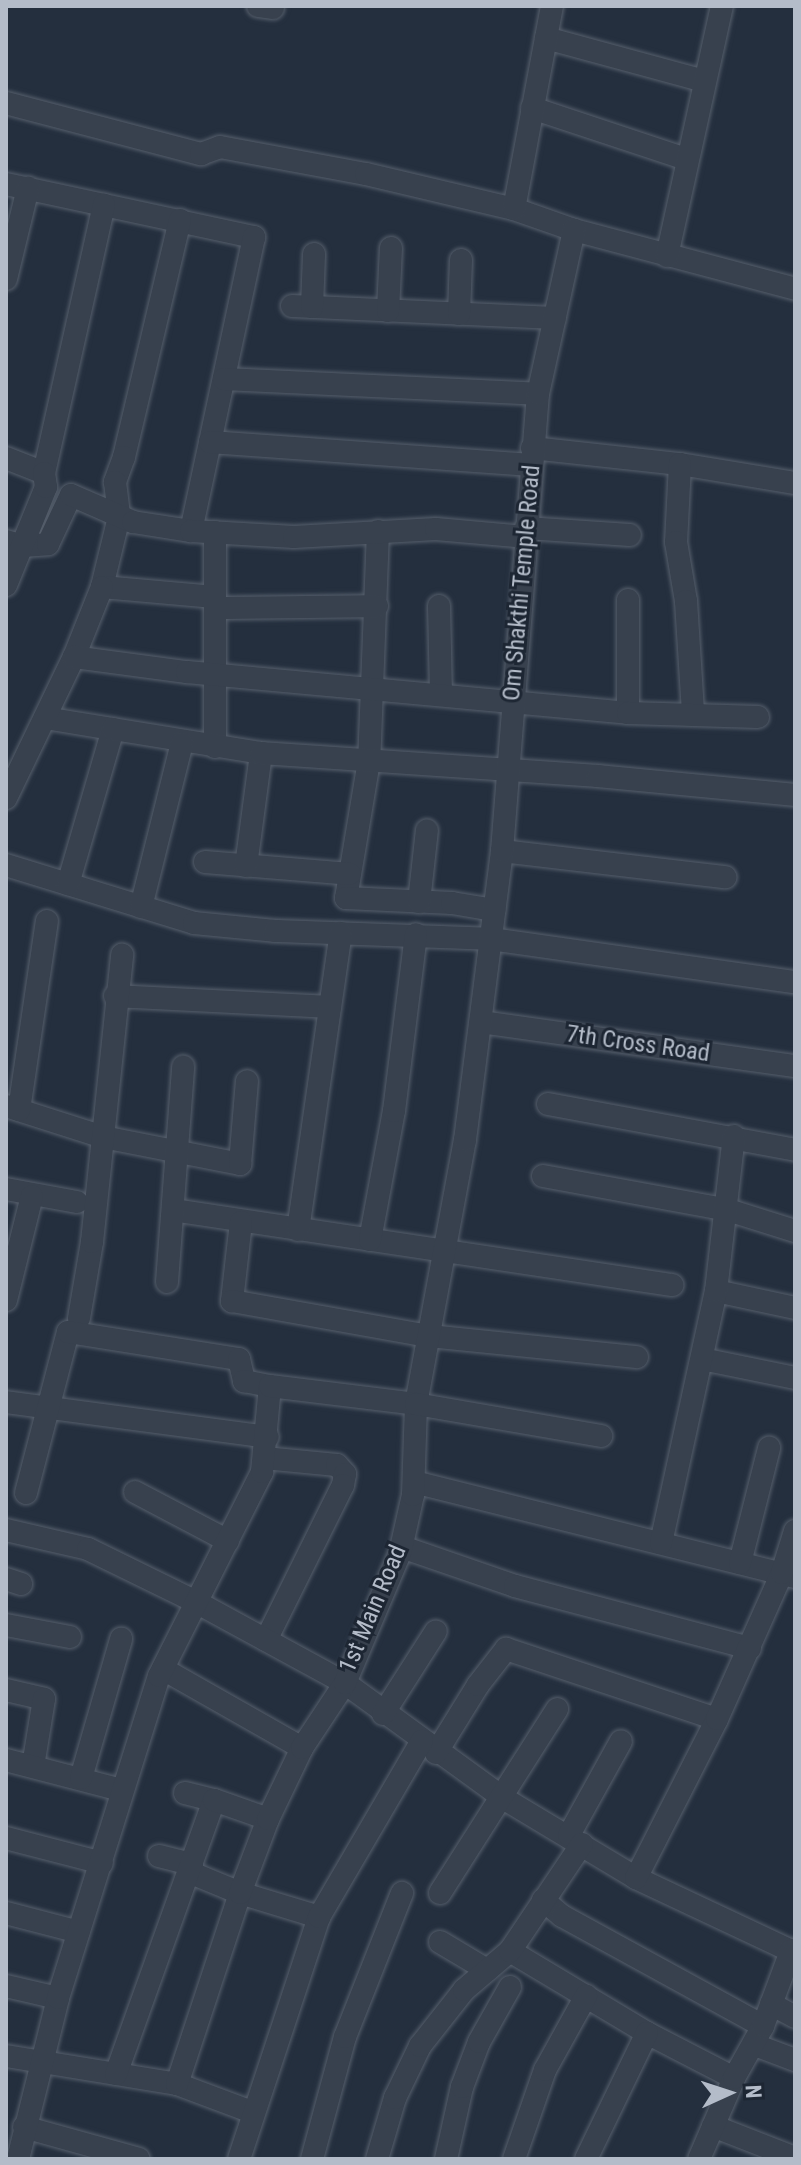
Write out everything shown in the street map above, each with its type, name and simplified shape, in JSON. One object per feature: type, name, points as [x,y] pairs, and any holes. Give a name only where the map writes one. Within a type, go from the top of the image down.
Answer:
[{"type":"street","points":[[514,209],[552,6]]},
{"type":"street","points":[[667,256],[722,6]]},
{"type":"street","points":[[546,38],[704,81]]},
{"type":"street","points":[[6,103],[201,154],[220,147],[366,174],[514,209],[574,230],[795,289]]},
{"type":"street","points":[[532,108],[686,159]]},
{"type":"street","points":[[6,279],[17,186],[254,237],[191,531]]},
{"type":"street","points":[[6,585],[14,544],[46,487],[44,473],[104,205]]},
{"type":"street","points":[[6,798],[74,657],[102,587],[119,517],[115,482],[124,457],[180,220]]},
{"type":"street","name":"Om Shakthi Temple Road","points":[[491,939],[502,851],[538,394],[574,230]]},
{"type":"street","points":[[388,311],[391,248]]},
{"type":"street","points":[[314,254],[302,307],[555,318]]},
{"type":"street","points":[[459,314],[461,260]]},
{"type":"street","points":[[224,379],[538,394]]},
{"type":"street","points":[[210,442],[680,464],[795,483]]},
{"type":"street","points":[[6,458],[44,473]]},
{"type":"street","points":[[680,464],[676,542],[686,601],[693,713]]},
{"type":"street","points":[[14,544],[48,544],[71,495],[119,517],[191,531],[294,537],[436,529],[630,535]]},
{"type":"street","points":[[378,531],[369,761],[346,898],[494,910]]},
{"type":"street","points":[[215,532],[215,747]]},
{"type":"street","points":[[102,587],[215,602],[377,606]]},
{"type":"street","points":[[628,600],[628,713]]},
{"type":"street","points":[[439,606],[441,695]]},
{"type":"street","points":[[74,657],[628,713],[758,717]]},
{"type":"street","points":[[45,718],[182,743],[261,753],[795,795]]},
{"type":"street","points":[[68,884],[113,729]]},
{"type":"street","points":[[141,907],[182,743]]},
{"type":"street","points":[[246,866],[261,753]]},
{"type":"street","points":[[419,902],[427,830]]},
{"type":"street","points":[[502,851],[725,877]]},
{"type":"street","points":[[205,862],[350,874]]},
{"type":"street","points":[[6,865],[194,923],[491,939],[795,982]]},
{"type":"street","points":[[47,921],[12,1108],[103,1137],[240,1164],[247,1081]]},
{"type":"street","points":[[298,1230],[341,933]]},
{"type":"street","points":[[370,1240],[394,1111],[416,934]]},
{"type":"street","name":"1st Main Road","points":[[6,1530],[88,1549],[198,1603],[345,1683],[402,1547],[414,1482],[416,1404],[447,1250],[491,939]]},
{"type":"street","points":[[79,1318],[92,1242],[115,996],[122,955]]},
{"type":"street","points":[[115,996],[330,1007]]},
{"type":"street","name":"7th Cross Road","points":[[481,1022],[795,1066]]},
{"type":"street","points":[[167,1282],[183,1067]]},
{"type":"street","points":[[548,1104],[734,1136],[795,1150]]},
{"type":"street","points":[[661,1543],[716,1291],[728,1210],[734,1136]]},
{"type":"street","points":[[543,1176],[728,1210],[795,1231]]},
{"type":"street","points":[[6,1189],[77,1202]]},
{"type":"street","points":[[6,1300],[32,1196]]},
{"type":"street","points":[[173,1210],[672,1285]]},
{"type":"street","points":[[241,1222],[232,1301],[429,1336],[637,1357]]},
{"type":"street","points":[[716,1291],[795,1308]]},
{"type":"street","points":[[26,1493],[68,1332],[239,1359],[244,1381],[416,1404],[601,1436]]},
{"type":"street","points":[[702,1359],[795,1378]]},
{"type":"street","points":[[18,2159],[58,1998],[102,1863],[121,1790],[163,1669],[262,1472],[270,1386]]},
{"type":"street","points":[[6,1402],[266,1447],[337,1465],[345,1474],[343,1485],[266,1640]]},
{"type":"street","points":[[740,1563],[769,1448]]},
{"type":"street","points":[[414,1482],[788,1575]]},
{"type":"street","points":[[135,1492],[228,1541]]},
{"type":"street","points":[[636,1878],[788,1575],[795,1531]]},
{"type":"street","points":[[402,1547],[515,1586],[750,1648]]},
{"type":"street","points":[[6,1625],[70,1637]]},
{"type":"street","points":[[383,1714],[436,1631]]},
{"type":"street","points":[[81,1778],[121,1639]]},
{"type":"street","points":[[239,2159],[252,2112],[319,1917],[429,1747],[506,1649],[717,1719]]},
{"type":"street","points":[[163,1669],[302,1748]]},
{"type":"street","points":[[177,2084],[240,1893],[268,1819],[302,1748],[345,1683],[383,1714],[503,1798],[636,1878],[793,1950],[763,2025],[734,2078],[699,2159]]},
{"type":"street","points":[[6,1690],[44,1699],[33,1766]]},
{"type":"street","points":[[440,1893],[557,1709]]},
{"type":"street","points":[[377,2159],[395,2098],[420,2046],[453,2002],[510,1951],[543,1900],[575,1840],[621,1741]]},
{"type":"street","points":[[6,1760],[121,1790]]},
{"type":"street","points":[[185,1793],[268,1819]]},
{"type":"street","points":[[116,2074],[214,1800]]},
{"type":"street","points":[[6,1838],[102,1863]]},
{"type":"street","points":[[159,1856],[240,1893],[319,1917]]},
{"type":"street","points":[[312,2159],[345,2037],[402,1893]]},
{"type":"street","points":[[543,1900],[562,1916],[763,2025],[795,2060]]},
{"type":"street","points":[[6,1913],[79,1932]]},
{"type":"street","points":[[440,1942],[487,1970]]},
{"type":"street","points":[[510,1951],[647,2033],[734,2078]]},
{"type":"street","points":[[6,1986],[58,1998]]},
{"type":"street","points":[[446,2159],[462,2087],[479,2042],[510,1987]]},
{"type":"street","points":[[514,2159],[545,2070],[586,1996]]},
{"type":"street","points":[[763,2025],[795,2017]]},
{"type":"street","points":[[586,2159],[647,2033]]},
{"type":"street","points":[[6,2056],[177,2084],[252,2112]]},
{"type":"street","points":[[713,2126],[795,2158]]},
{"type":"street","points":[[24,2127],[139,2159]]}]
